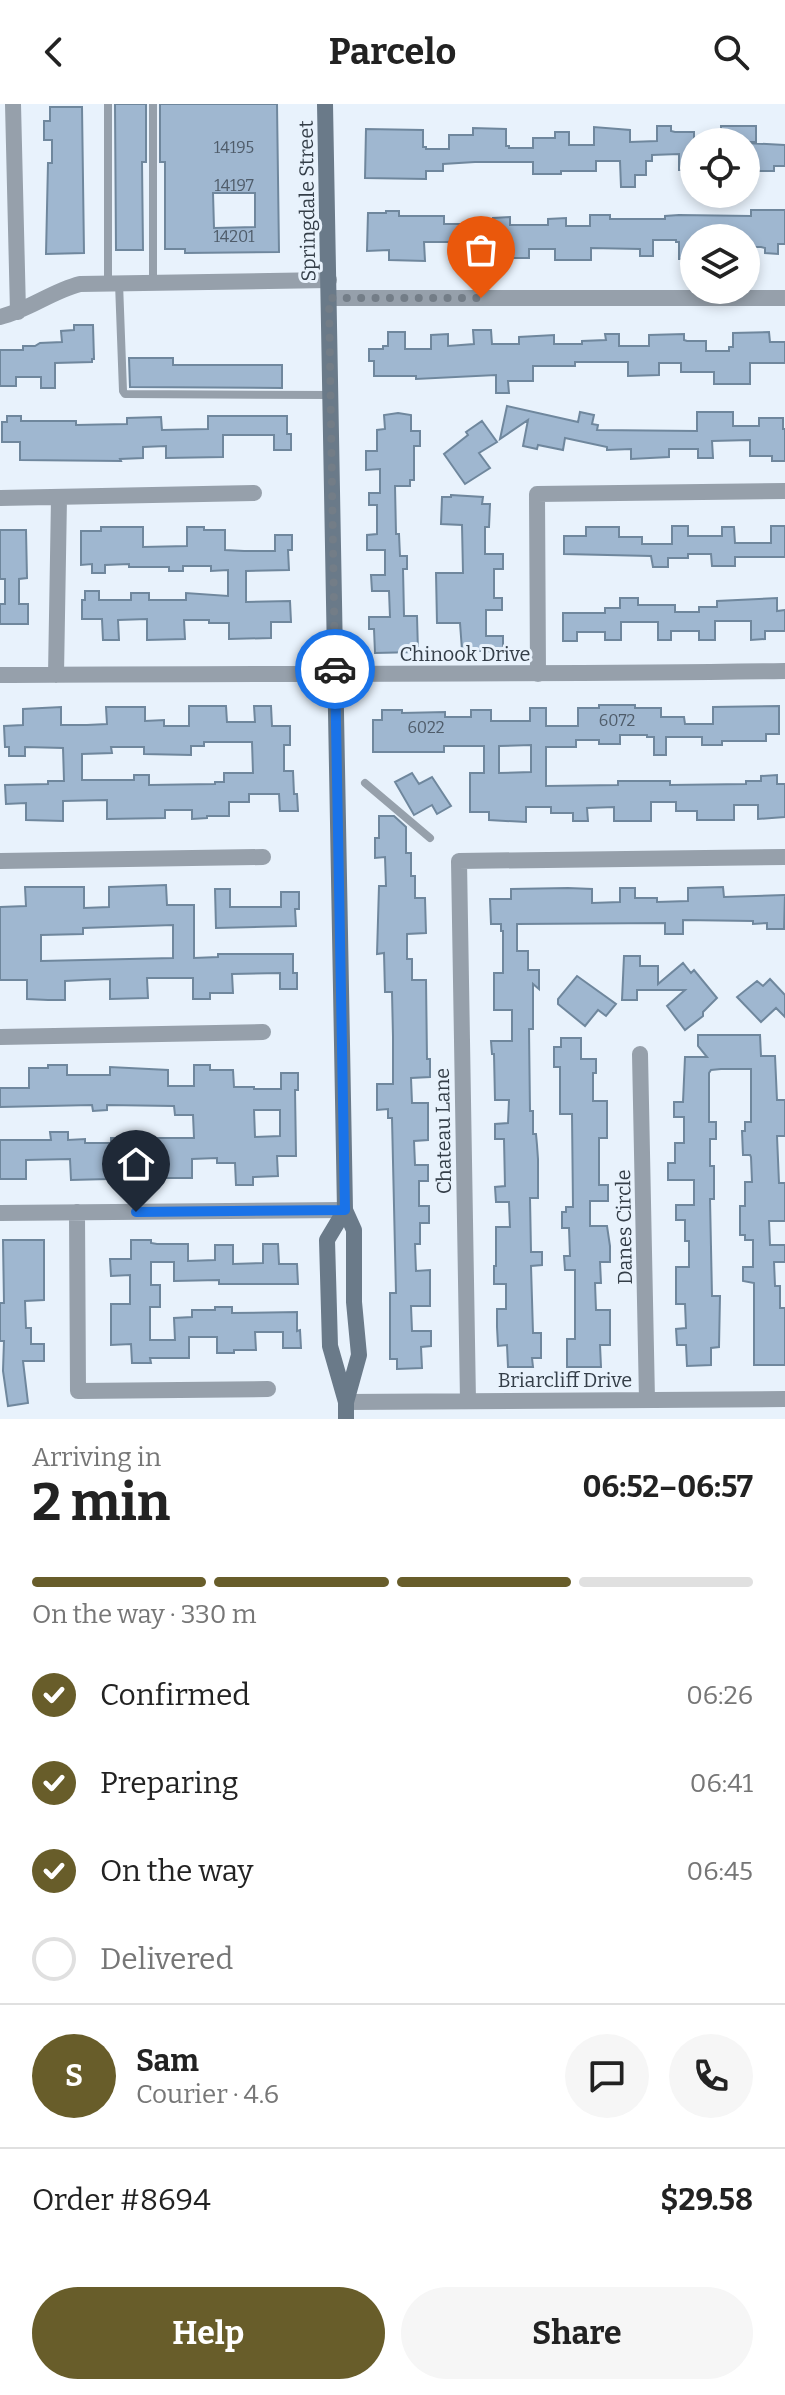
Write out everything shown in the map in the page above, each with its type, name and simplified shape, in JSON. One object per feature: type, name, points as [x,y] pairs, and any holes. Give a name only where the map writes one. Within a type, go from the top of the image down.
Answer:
[{"type":"main road","name":"Springdale Street","points":[[325,104],[345,1210],[354,1230],[354,1302],[359,1355],[346,1410]]},
{"type":"main road","name":"Springdale Street","points":[[345,1210],[327,1240],[330,1346],[346,1410]]},
{"type":"street","points":[[13,104],[18,312]]},
{"type":"street","points":[[0,317],[80,284],[329,280]]},
{"type":"street","points":[[329,298],[785,298]]},
{"type":"street","points":[[538,674],[537,494],[785,491]]},
{"type":"street","points":[[0,498],[254,493]]},
{"type":"street","points":[[56,675],[59,498]]},
{"type":"street","name":"Chinook Drive","points":[[0,675],[785,671]]},
{"type":"street","points":[[0,861],[263,857]]},
{"type":"street","name":"Chateau Lane","points":[[468,1401],[459,861],[785,857]]},
{"type":"street","points":[[0,1037],[263,1032]]},
{"type":"street","name":"Danes Circle","points":[[640,1054],[647,1400]]},
{"type":"street","points":[[0,1213],[345,1210]]},
{"type":"street","points":[[77,1212],[78,1391],[268,1389]]},
{"type":"street","name":"Briarcliff Drive","points":[[346,1410],[468,1401],[785,1399]]},
{"type":"lane","points":[[108,104],[113,282],[125,394],[331,395]]},
{"type":"lane","points":[[153,104],[153,281]]},
{"type":"lane","points":[[365,783],[430,838]]},
{"type":"building","points":[[115,104],[146,104],[146,162],[142,162],[143,250],[116,250]]},
{"type":"building","points":[[160,104],[277,104],[279,252],[185,253],[185,249],[165,249],[165,162],[160,162]],"holes":[[[213,193],[255,193],[255,227],[214,228]]]},
{"type":"building","points":[[50,107],[82,107],[84,253],[46,254],[48,163],[52,163],[52,140],[44,140],[44,121],[50,121]]},
{"type":"building","points":[[657,126],[671,126],[671,131],[680,132],[680,170],[679,154],[652,155],[652,161],[646,161],[646,175],[635,175],[635,187],[621,187],[620,161],[596,161],[596,171],[561,171],[561,174],[533,174],[533,162],[475,162],[443,164],[443,171],[426,171],[426,179],[365,178],[366,129],[423,130],[423,147],[426,149],[449,149],[449,135],[473,135],[473,128],[506,129],[506,146],[509,148],[533,148],[533,138],[555,138],[555,132],[569,132],[569,145],[594,145],[594,127],[630,130],[630,142],[657,141]]},
{"type":"building","points":[[721,126],[756,126],[756,128]]},
{"type":"building","points":[[760,144],[785,145],[785,166],[774,166],[774,171],[760,171]]},
{"type":"building","points":[[751,210],[785,210],[785,244],[778,244],[778,254],[765,253],[765,248],[760,247],[760,224],[680,224],[680,259],[679,242],[676,240],[653,240],[653,256],[640,256],[640,249],[591,248],[591,260],[555,260],[555,249],[529,249],[529,258],[512,258],[512,245],[487,245],[487,252],[474,252],[474,246],[450,246],[450,242],[424,242],[425,261],[389,260],[389,250],[367,251],[368,213],[386,211],[399,211],[399,216],[444,216],[444,224],[493,224],[493,218],[510,217],[510,225],[548,225],[548,219],[566,218],[566,226],[590,226],[590,215],[610,215],[610,219],[665,219],[665,216],[679,215],[751,216]]},
{"type":"building","points":[[74,325],[93,325],[92,362],[55,363],[55,388],[41,388],[41,377],[16,377],[16,386],[0,386],[0,350],[23,350],[23,346],[62,342],[61,331],[74,330]]},
{"type":"building","points":[[473,330],[491,330],[492,344],[519,344],[519,337],[554,335],[554,344],[582,344],[582,341],[606,340],[605,334],[619,334],[619,346],[649,346],[649,335],[684,334],[687,341],[706,341],[706,351],[729,351],[729,347],[733,347],[733,333],[769,332],[770,342],[785,342],[785,363],[750,363],[750,384],[714,384],[714,372],[681,372],[681,363],[659,363],[659,375],[628,376],[628,362],[533,366],[533,381],[508,381],[509,393],[496,393],[496,375],[416,379],[416,376],[374,376],[374,361],[369,361],[369,349],[388,346],[388,332],[405,332],[405,349],[431,349],[431,335],[448,334],[448,346],[474,344]]},
{"type":"building","points":[[129,358],[173,358],[173,365],[282,365],[282,388],[130,387]]},
{"type":"building","points":[[507,406],[578,422],[580,412],[594,415],[592,424],[598,425],[597,430],[697,431],[697,412],[733,412],[733,426],[759,426],[759,418],[783,418],[785,461],[772,461],[772,456],[750,456],[750,440],[712,441],[713,458],[698,458],[698,449],[669,449],[669,457],[631,459],[631,449],[607,450],[607,447],[565,438],[563,450],[538,445],[537,449],[523,446],[528,420],[500,439]]},
{"type":"building","points":[[384,415],[411,415],[411,431],[420,431],[420,446],[414,446],[414,480],[410,480],[410,486],[395,486],[396,534],[399,534],[400,556],[407,556],[407,569],[403,569],[404,616],[417,616],[418,652],[375,653],[374,629],[369,629],[369,617],[390,617],[389,591],[372,591],[371,575],[385,575],[385,550],[367,550],[367,535],[377,534],[377,505],[369,505],[369,493],[380,493],[380,469],[366,470],[366,451],[377,451],[377,430],[385,429]]},
{"type":"building","points":[[7,416],[21,416],[21,421],[76,421],[76,425],[127,424],[127,418],[161,417],[162,430],[208,429],[208,416],[287,416],[291,450],[274,450],[274,435],[223,435],[223,457],[166,458],[166,446],[143,447],[143,458],[121,461],[20,460],[20,442],[2,442],[2,422],[7,422]]},
{"type":"building","points":[[482,421],[497,442],[479,453],[490,468],[465,484],[444,454]]},
{"type":"building","points":[[442,497],[483,497],[482,504],[490,504],[489,527],[485,527],[485,554],[503,554],[503,569],[494,569],[494,598],[502,598],[502,610],[486,610],[486,636],[503,636],[503,652],[462,650],[460,623],[437,623],[436,573],[463,573],[462,525],[441,524]]},
{"type":"building","points":[[672,526],[688,526],[688,536],[722,536],[722,527],[734,527],[735,543],[771,543],[771,526],[785,526],[785,557],[735,557],[735,566],[712,566],[711,554],[688,554],[688,558],[668,558],[668,567],[653,567],[651,556],[564,554],[564,536],[586,536],[586,527],[619,527],[619,537],[642,537],[642,544],[672,544]]},
{"type":"building","points":[[101,527],[143,527],[143,547],[187,546],[187,527],[225,530],[225,550],[275,551],[275,535],[292,535],[292,550],[288,550],[289,570],[246,571],[246,602],[290,601],[291,622],[271,622],[271,638],[229,639],[229,623],[184,620],[185,639],[147,640],[147,619],[118,620],[119,640],[103,640],[102,619],[82,619],[85,591],[99,591],[99,600],[131,600],[131,593],[149,593],[149,600],[186,600],[186,593],[228,596],[228,570],[211,571],[211,566],[183,566],[183,571],[169,571],[169,567],[129,567],[129,564],[105,565],[105,573],[92,573],[92,564],[81,565],[81,531],[101,531]]},
{"type":"building","points":[[0,530],[26,530],[27,578],[19,579],[19,604],[28,604],[28,624],[0,624],[0,604],[5,604],[5,579],[0,579]]},
{"type":"building","points":[[620,598],[638,598],[638,605],[675,605],[675,612],[699,612],[699,607],[717,607],[717,601],[777,598],[777,611],[785,610],[785,631],[765,631],[765,639],[751,640],[751,621],[715,621],[715,640],[699,640],[699,631],[671,631],[671,640],[658,640],[658,622],[621,622],[621,640],[605,640],[605,632],[577,632],[577,641],[563,641],[563,613],[605,613],[605,608],[620,608]]},
{"type":"building","points":[[599,705],[635,705],[635,708],[661,708],[661,717],[684,717],[685,724],[713,724],[713,707],[779,706],[779,734],[766,734],[766,741],[722,741],[722,745],[702,745],[702,737],[666,737],[666,755],[654,755],[654,737],[647,735],[620,735],[620,744],[576,740],[576,747],[546,747],[546,786],[618,785],[618,781],[670,781],[670,785],[746,784],[746,781],[761,781],[761,776],[777,775],[777,784],[785,784],[785,817],[758,819],[758,805],[734,805],[734,820],[697,820],[697,811],[676,811],[676,802],[651,802],[651,821],[614,821],[614,807],[587,808],[588,821],[573,821],[573,813],[551,813],[551,807],[526,807],[526,822],[489,820],[489,812],[470,812],[470,773],[484,773],[484,746],[444,746],[444,752],[373,752],[373,720],[382,720],[382,710],[445,712],[445,717],[471,717],[471,710],[491,710],[491,721],[530,721],[530,708],[546,708],[546,726],[578,726],[578,708],[599,708]],"holes":[[[531,745],[531,772],[499,773],[499,746]]]},
{"type":"building","points":[[189,706],[226,706],[227,722],[255,722],[254,706],[271,706],[272,726],[290,726],[290,745],[284,745],[284,771],[293,771],[298,811],[280,811],[279,794],[249,794],[249,802],[229,802],[229,816],[192,819],[192,810],[165,810],[165,818],[107,819],[107,800],[63,801],[63,821],[26,820],[26,803],[6,804],[5,785],[64,781],[63,748],[25,747],[25,756],[9,756],[9,747],[5,747],[4,726],[23,725],[23,709],[61,707],[61,725],[87,725],[107,724],[106,707],[145,707],[145,721],[164,720],[164,726],[189,726]],"holes":[[[204,742],[252,742],[253,773],[224,773],[224,782],[149,785],[149,775],[134,775],[134,780],[82,780],[82,754],[112,753],[111,747],[144,747],[144,754],[191,755],[191,746],[204,746]]]},
{"type":"building","points":[[412,773],[419,784],[432,777],[451,806],[437,814],[432,805],[414,815],[395,782]]},
{"type":"building","points":[[379,816],[394,816],[406,827],[406,853],[411,853],[415,898],[425,898],[426,933],[407,934],[407,959],[412,959],[412,980],[426,980],[427,1059],[430,1059],[430,1077],[411,1078],[412,1103],[428,1103],[428,1140],[414,1141],[415,1165],[428,1165],[428,1181],[419,1181],[419,1206],[429,1206],[429,1223],[420,1223],[420,1244],[415,1244],[416,1271],[430,1270],[430,1306],[411,1306],[412,1331],[431,1331],[431,1346],[421,1347],[422,1368],[397,1369],[397,1359],[390,1359],[390,1293],[396,1293],[392,1118],[388,1118],[388,1109],[377,1110],[377,1084],[393,1084],[393,1037],[392,992],[385,992],[384,953],[377,954],[379,886],[386,886],[385,857],[375,858]]},
{"type":"building","points":[[166,885],[167,905],[194,905],[194,958],[218,957],[218,954],[293,954],[297,989],[280,989],[280,973],[232,974],[233,993],[210,993],[210,999],[193,999],[193,978],[147,978],[148,998],[110,999],[110,979],[85,980],[65,981],[65,1000],[48,1000],[27,999],[27,980],[0,980],[0,907],[26,906],[25,887],[84,887],[84,908],[109,907],[109,887]],"holes":[[[173,925],[173,958],[41,961],[41,935],[83,934],[83,928]]]},
{"type":"building","points":[[723,887],[724,897],[785,895],[784,929],[767,929],[767,923],[753,924],[753,921],[683,920],[683,934],[665,934],[665,923],[517,924],[517,951],[528,951],[528,970],[539,970],[539,989],[533,984],[533,1029],[529,1029],[530,1111],[533,1111],[538,1159],[538,1198],[530,1198],[531,1252],[542,1252],[542,1265],[531,1266],[533,1333],[541,1333],[541,1358],[532,1358],[533,1367],[508,1367],[507,1345],[498,1346],[497,1327],[497,1309],[506,1309],[506,1284],[494,1284],[494,1266],[496,1227],[510,1227],[509,1202],[496,1202],[495,1187],[505,1186],[504,1139],[495,1139],[495,1124],[508,1123],[509,1100],[495,1100],[491,1041],[512,1041],[512,1010],[494,1010],[494,973],[503,973],[503,931],[501,924],[491,924],[490,899],[511,899],[511,889],[568,888],[592,889],[592,903],[620,902],[620,888],[635,888],[635,898],[657,898],[657,902],[688,901],[688,888]]},
{"type":"building","points":[[215,889],[230,889],[230,907],[281,907],[281,892],[299,892],[299,909],[295,909],[296,926],[216,928]]},
{"type":"building","points":[[624,956],[640,956],[640,966],[658,966],[658,984],[683,963],[691,973],[694,970],[717,998],[703,1012],[703,1016],[685,1030],[667,1006],[685,990],[637,990],[637,1000],[622,1000]]},
{"type":"building","points":[[577,976],[616,1004],[606,1016],[598,1010],[585,1026],[558,1004],[558,999]]},
{"type":"building","points":[[770,979],[785,995],[785,1017],[776,1008],[761,1022],[737,997],[757,981],[763,986]]},
{"type":"building","points":[[698,1035],[760,1035],[761,1056],[775,1056],[777,1100],[785,1100],[785,1136],[777,1136],[779,1183],[785,1183],[785,1221],[769,1221],[770,1245],[785,1245],[785,1262],[774,1262],[775,1286],[780,1286],[780,1308],[785,1308],[785,1365],[754,1365],[754,1283],[743,1281],[743,1267],[753,1267],[753,1240],[745,1240],[745,1235],[740,1235],[740,1206],[745,1206],[745,1182],[752,1182],[751,1157],[743,1155],[742,1131],[745,1131],[745,1122],[751,1122],[751,1069],[721,1069],[709,1073],[709,1122],[716,1122],[716,1139],[710,1139],[714,1199],[710,1199],[712,1296],[720,1296],[719,1347],[711,1348],[711,1365],[687,1366],[686,1345],[677,1345],[676,1329],[686,1328],[685,1304],[676,1304],[676,1267],[689,1267],[689,1241],[685,1241],[685,1220],[676,1220],[676,1205],[694,1205],[694,1180],[668,1180],[668,1163],[675,1163],[675,1143],[684,1143],[684,1117],[674,1117],[674,1102],[683,1102],[685,1057],[707,1057],[698,1046]]},
{"type":"building","points":[[561,1038],[581,1038],[581,1059],[596,1059],[593,1101],[607,1101],[607,1138],[599,1138],[599,1185],[608,1185],[608,1201],[590,1201],[590,1226],[607,1226],[610,1246],[610,1262],[600,1262],[601,1283],[595,1283],[596,1310],[610,1310],[610,1345],[600,1345],[601,1367],[567,1367],[567,1339],[575,1339],[575,1270],[565,1270],[564,1256],[570,1256],[569,1228],[562,1228],[562,1212],[566,1212],[566,1207],[573,1207],[572,1114],[560,1114],[560,1067],[554,1067],[554,1047],[561,1047]]},
{"type":"building","points":[[48,1065],[67,1065],[67,1075],[110,1075],[110,1067],[168,1070],[168,1086],[194,1086],[194,1065],[210,1065],[210,1070],[233,1070],[234,1087],[254,1089],[281,1089],[281,1073],[298,1073],[298,1090],[295,1090],[296,1156],[277,1156],[278,1176],[253,1177],[253,1185],[236,1185],[235,1163],[217,1163],[217,1158],[192,1159],[192,1178],[154,1178],[153,1158],[108,1161],[108,1179],[71,1180],[70,1159],[26,1160],[26,1179],[0,1179],[0,1140],[51,1140],[50,1132],[68,1132],[68,1140],[85,1139],[85,1143],[111,1143],[111,1138],[194,1138],[193,1115],[175,1115],[174,1106],[107,1105],[107,1110],[93,1111],[92,1105],[0,1107],[0,1088],[29,1088],[29,1068],[48,1068]],"holes":[[[254,1110],[280,1110],[280,1136],[255,1137]]]},
{"type":"building","points":[[3,1240],[44,1240],[44,1300],[25,1301],[26,1328],[31,1328],[31,1344],[44,1344],[44,1361],[23,1361],[28,1403],[8,1406],[3,1371],[4,1341],[0,1341],[0,1303],[4,1303]]},
{"type":"building","points":[[131,1240],[188,1244],[188,1261],[215,1260],[215,1245],[233,1245],[233,1264],[263,1263],[263,1244],[278,1244],[279,1264],[297,1264],[298,1284],[174,1281],[174,1262],[151,1262],[151,1285],[160,1285],[160,1307],[150,1307],[150,1340],[175,1340],[174,1318],[192,1317],[192,1310],[232,1307],[232,1313],[297,1312],[301,1348],[283,1348],[283,1332],[255,1332],[256,1350],[234,1350],[234,1353],[217,1353],[217,1337],[189,1337],[189,1358],[150,1358],[151,1363],[132,1363],[131,1344],[111,1345],[111,1304],[130,1304],[130,1275],[111,1276],[110,1259],[131,1259]]},
{"type":"way so far","points":[[335,669],[329,298],[481,298]]},
{"type":"route","points":[[136,1212],[345,1210],[335,669]]}]
